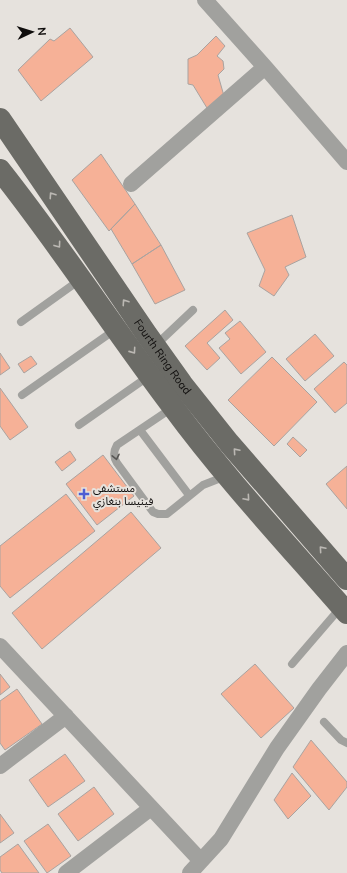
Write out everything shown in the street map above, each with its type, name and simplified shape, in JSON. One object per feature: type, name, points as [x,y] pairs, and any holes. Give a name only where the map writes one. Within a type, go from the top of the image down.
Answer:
[{"type":"main road","name":"Fourth Ring Road","points":[[0,119],[155,346],[205,414],[347,579]]},
{"type":"main road","name":"Fourth Ring Road","points":[[0,170],[81,278],[173,407],[228,475],[344,610]]},
{"type":"street","points":[[205,0],[347,162]]},
{"type":"street","points":[[132,184],[265,67]]},
{"type":"street","points":[[0,646],[201,861]]},
{"type":"street","points":[[190,873],[221,839],[277,748],[347,653]]},
{"type":"street","points":[[0,766],[66,716]]},
{"type":"street","points":[[66,873],[151,808]]},
{"type":"lane","points":[[21,322],[81,278]]},
{"type":"lane","points":[[155,346],[193,310]]},
{"type":"lane","points":[[22,395],[117,329]]},
{"type":"lane","points":[[79,425],[150,376]]},
{"type":"lane","points":[[173,407],[117,445],[114,456],[117,463],[154,512],[158,514],[167,514],[203,485],[228,475]]},
{"type":"lane","points":[[140,430],[189,495]]},
{"type":"lane","points":[[292,664],[344,610]]},
{"type":"lane","points":[[324,722],[341,740],[347,743]]},
{"type":"building","points":[[70,28],[93,57],[41,101],[18,70],[50,39],[54,41]]},
{"type":"building","points":[[216,36],[225,46],[217,56],[223,61],[224,69],[218,75],[224,96],[207,108],[193,85],[188,84],[188,59],[197,55]]},
{"type":"building","points":[[101,154],[135,204],[109,231],[72,180]]},
{"type":"building","points":[[135,204],[161,245],[132,264],[111,229]]},
{"type":"building","points":[[292,215],[306,257],[285,267],[289,275],[274,296],[259,286],[265,270],[247,233]]},
{"type":"building","points":[[161,245],[185,290],[155,304],[132,264]]},
{"type":"building","points":[[225,310],[233,320],[207,343],[220,358],[207,370],[185,346]]},
{"type":"building","points":[[240,321],[266,352],[241,374],[219,348],[230,339],[225,333]]},
{"type":"building","points":[[315,334],[334,356],[305,381],[286,359]]},
{"type":"building","points":[[0,353],[10,368],[0,375]]},
{"type":"building","points":[[31,356],[37,364],[24,373],[18,364]]},
{"type":"building","points":[[272,357],[317,402],[274,446],[228,400]]},
{"type":"building","points":[[344,362],[347,365],[347,403],[335,413],[314,389]]},
{"type":"building","points":[[0,388],[28,427],[10,440],[0,426]]},
{"type":"building","points":[[293,437],[307,450],[300,457],[287,444]]},
{"type":"building","points":[[70,451],[76,460],[62,471],[55,462]]},
{"type":"building","points":[[103,455],[134,496],[97,525],[66,484]]},
{"type":"building","points":[[347,466],[347,509],[326,484]]},
{"type":"building","points":[[66,494],[95,531],[10,598],[0,586],[0,546]]},
{"type":"building","points":[[131,512],[161,548],[42,649],[12,613]]},
{"type":"building","points":[[255,664],[294,708],[261,738],[221,694]]},
{"type":"building","points":[[0,674],[10,687],[0,695]]},
{"type":"building","points":[[17,689],[42,724],[5,750],[0,743],[0,701]]},
{"type":"building","points":[[311,740],[347,782],[347,787],[329,810],[293,767]]},
{"type":"building","points":[[65,754],[85,781],[48,807],[29,780]]},
{"type":"building","points":[[292,773],[311,796],[288,819],[274,800]]},
{"type":"building","points":[[94,787],[114,814],[78,841],[58,814]]},
{"type":"building","points":[[0,814],[14,833],[0,843]]},
{"type":"building","points":[[48,824],[71,856],[47,873],[24,841]]},
{"type":"building","points":[[18,844],[39,873],[2,873],[0,870],[0,857]]},
{"type":"place","name":"مستشفى فينيسا بنغازي","points":[[84,494]]}]
